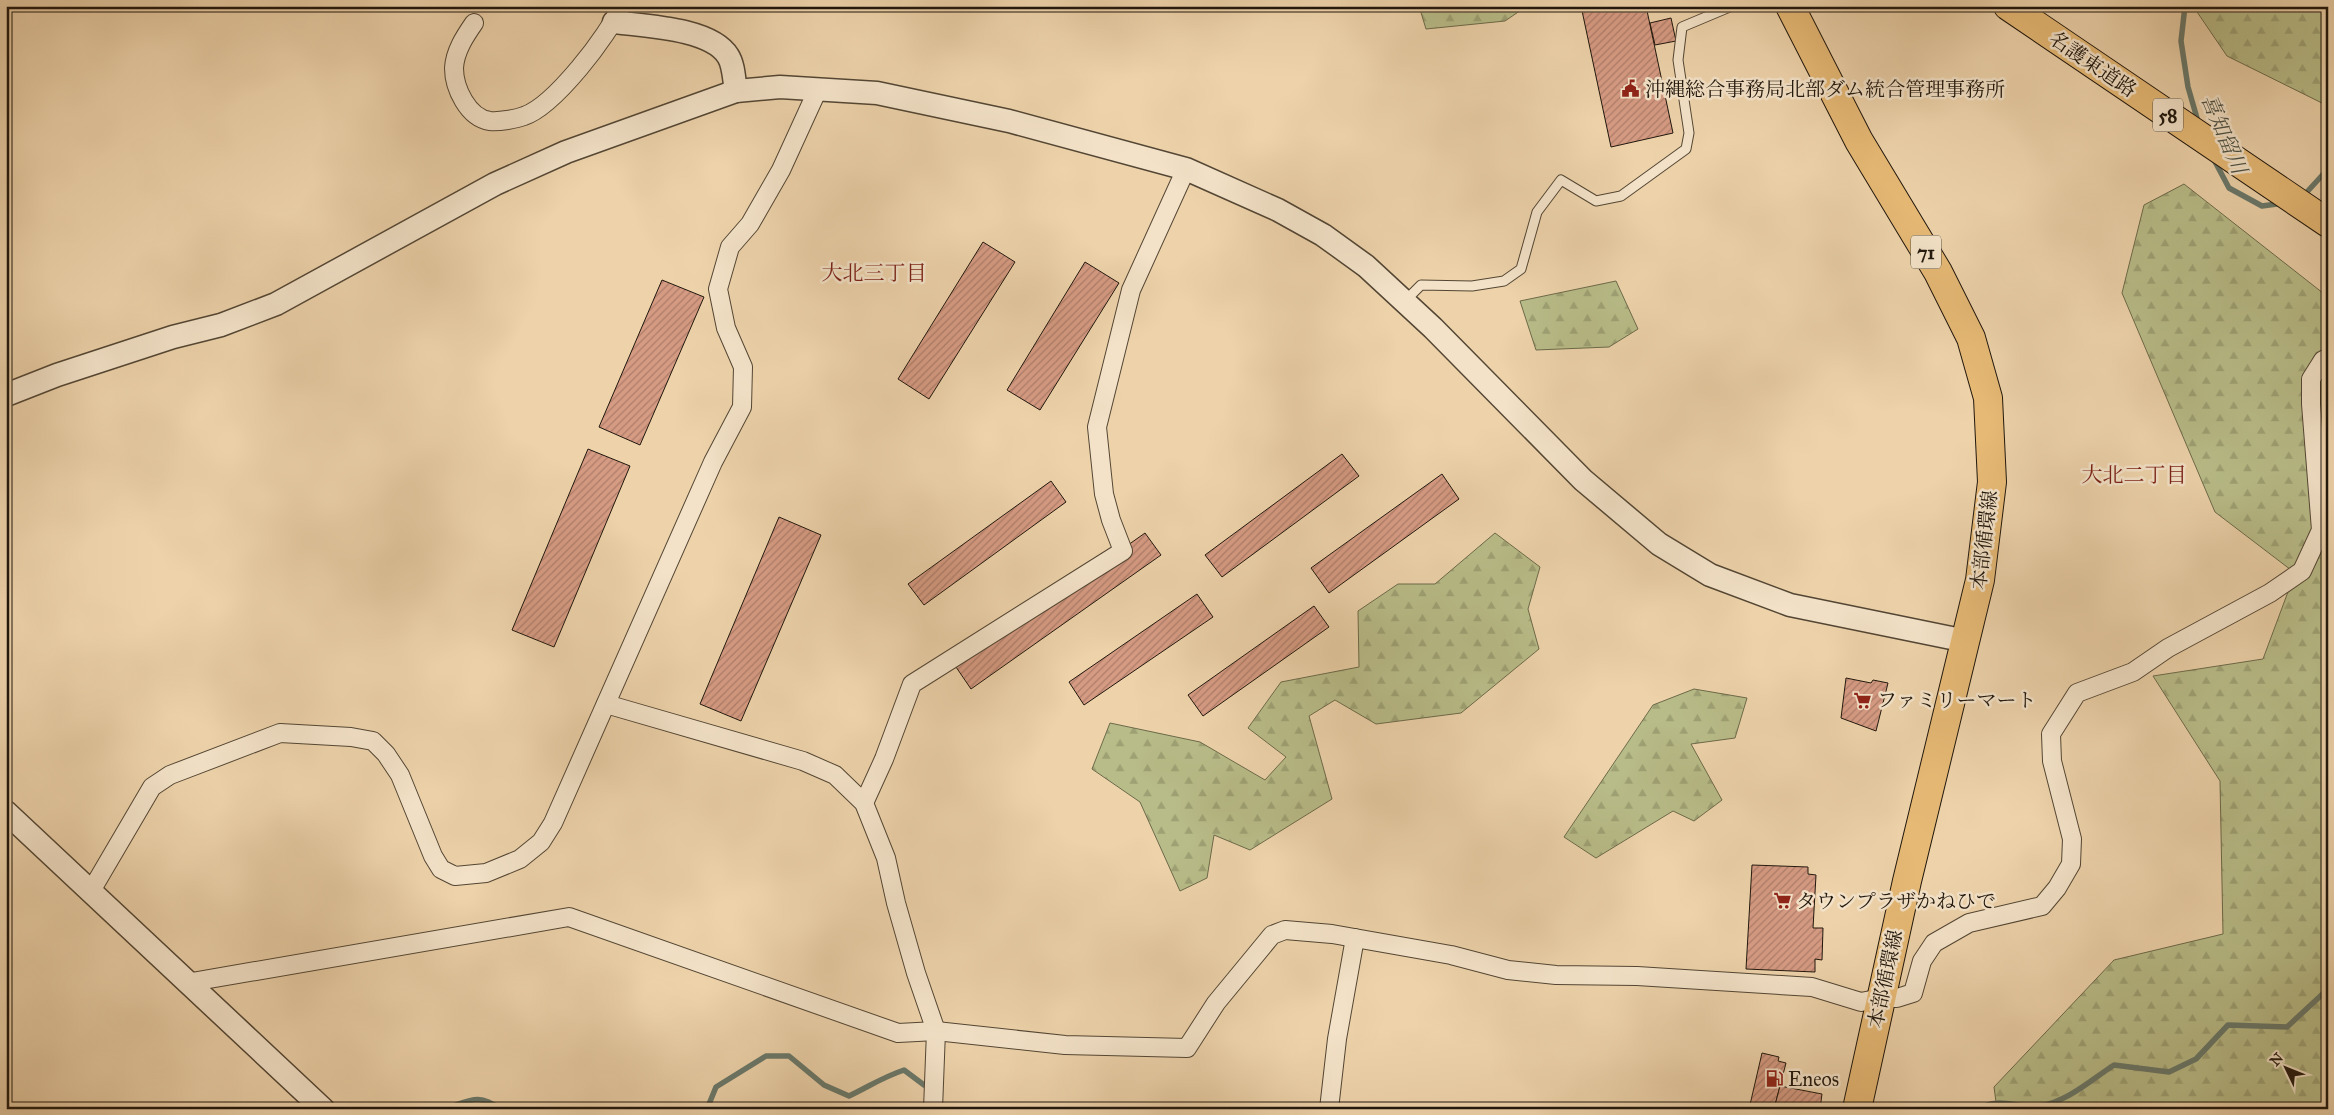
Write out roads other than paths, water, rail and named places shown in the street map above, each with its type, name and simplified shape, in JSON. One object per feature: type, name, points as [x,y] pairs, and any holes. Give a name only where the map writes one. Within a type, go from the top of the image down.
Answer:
[{"type":"main road","name":"本部循環線","points":[[1790,6],[1859,141],[1938,272],[1971,338],[1988,398],[1992,482],[1980,580],[1907,882],[1856,1109]]},
{"type":"main road","name":"名護東道路","points":[[2008,6],[2328,222]]},
{"type":"street","points":[[474,23],[461,41],[454,68],[460,93],[472,112],[490,121],[525,116],[549,101],[596,47],[618,14],[687,32],[716,44],[729,57],[736,91]]},
{"type":"street","points":[[6,395],[57,375],[173,337],[221,325],[276,304],[496,184],[566,152],[736,91],[780,87],[877,93],[1009,121],[1186,169],[1278,210],[1323,235],[1366,266],[1405,301],[1583,480],[1659,544],[1710,575],[1790,605],[1966,641]]},
{"type":"street","points":[[91,891],[152,787],[170,775],[280,733],[351,737],[373,741],[386,754],[400,775],[433,856],[441,869],[455,876],[486,873],[520,858],[541,842],[553,822],[714,462],[742,407],[743,367],[726,328],[718,289],[730,248],[750,224],[781,170],[818,89]]},
{"type":"street","points":[[864,803],[884,759],[912,684],[1123,551],[1110,520],[1104,494],[1097,427],[1131,290],[1186,169]]},
{"type":"street","points":[[186,983],[569,918],[898,1033],[936,1031],[1065,1045],[1187,1048],[1216,1003],[1272,936],[1285,930],[1355,938],[1451,956],[1508,970],[1556,975],[1637,976],[1812,987],[1861,1002],[1881,998],[1897,998],[1913,993],[1922,962],[1934,943],[1969,923],[2042,906],[2057,888],[2071,864],[2072,839],[2052,761],[2051,734],[2077,693],[2133,672],[2168,648],[2270,593],[2302,571],[2321,530],[2311,404],[2311,380],[2323,360],[2328,358]]},
{"type":"street","points":[[606,704],[802,761],[835,775],[864,803],[886,858],[896,903],[936,1031],[933,1109]]},
{"type":"street","points":[[6,812],[186,983],[323,1109]]},
{"type":"street","points":[[1329,1109],[1337,1039],[1352,969],[1355,938]]},
{"type":"lane","points":[[1405,301],[1421,285],[1472,286],[1504,281],[1521,269],[1537,212],[1561,180],[1596,201],[1621,196],[1686,149],[1689,133],[1678,60],[1682,27],[1732,6]]},
{"type":"waterway","name":"喜知留川","points":[[2185,6],[2181,41],[2188,87],[2199,125]]},
{"type":"waterway","name":"喜知留川","points":[[2212,156],[2229,188],[2262,206],[2284,203]]},
{"type":"waterway","name":"喜知留川","points":[[2301,195],[2306,193],[2328,169]]},
{"type":"waterway","points":[[1979,1109],[1994,1103],[2032,1106],[2050,1104],[2078,1090],[2114,1065],[2169,1072],[2196,1059],[2228,1025],[2287,1027],[2328,989]]},
{"type":"waterway","points":[[707,1109],[716,1087],[766,1056],[789,1056],[824,1085],[849,1096],[904,1070],[924,1085]]},
{"type":"waterway","points":[[443,1109],[472,1100],[485,1101],[500,1109]]},
{"type":"place","name":"沖縄総合事務局北部ダム統合管理事務所","points":[[1631,89]]},
{"type":"place","name":"ファミリーマート","points":[[1863,700]]},
{"type":"place","name":"タウンプラザかねひで","points":[[1782,901]]},
{"type":"place","name":"Eneos","points":[[1774,1079]]},
{"type":"district","name":"大北三丁目","points":[[874,273]]},
{"type":"district","name":"大北二丁目","points":[[2134,475]]}]
